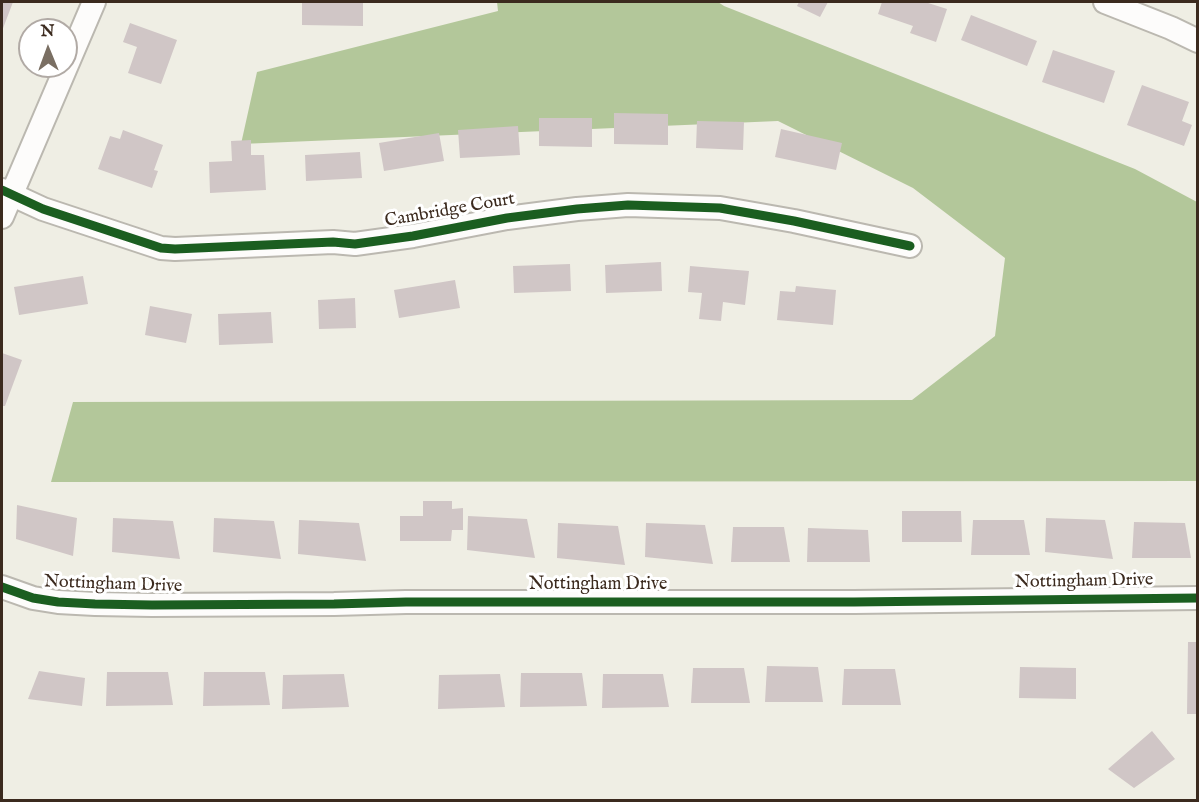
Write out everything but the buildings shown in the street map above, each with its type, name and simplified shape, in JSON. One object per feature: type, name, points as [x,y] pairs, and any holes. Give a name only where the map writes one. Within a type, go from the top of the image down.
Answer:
[{"type":"street","points":[[2,217],[6,193],[94,2]]},
{"type":"street","points":[[1105,2],[1171,28],[1197,41]]},
{"type":"street","name":"Cambridge Court","points":[[6,193],[69,218],[161,248],[175,249],[355,244],[413,236],[525,215],[577,208],[628,205],[720,208],[910,246]]},
{"type":"street","name":"Nottingham Drive","points":[[2,587],[33,598],[58,602],[152,605],[1197,598]]},
{"type":"green space","points":[[497,2],[718,2],[1135,169],[1197,202],[1197,481],[51,482],[73,402],[912,400],[995,336],[1005,258],[913,188],[778,121],[241,144],[257,72],[498,11]]},
{"type":"cycle path","points":[[2,190],[43,209],[161,248],[175,249],[333,242],[355,244],[413,236],[507,218],[628,205],[720,208],[910,246]]},
{"type":"cycle path","points":[[2,587],[33,598],[58,602],[152,605],[1198,598]]}]
